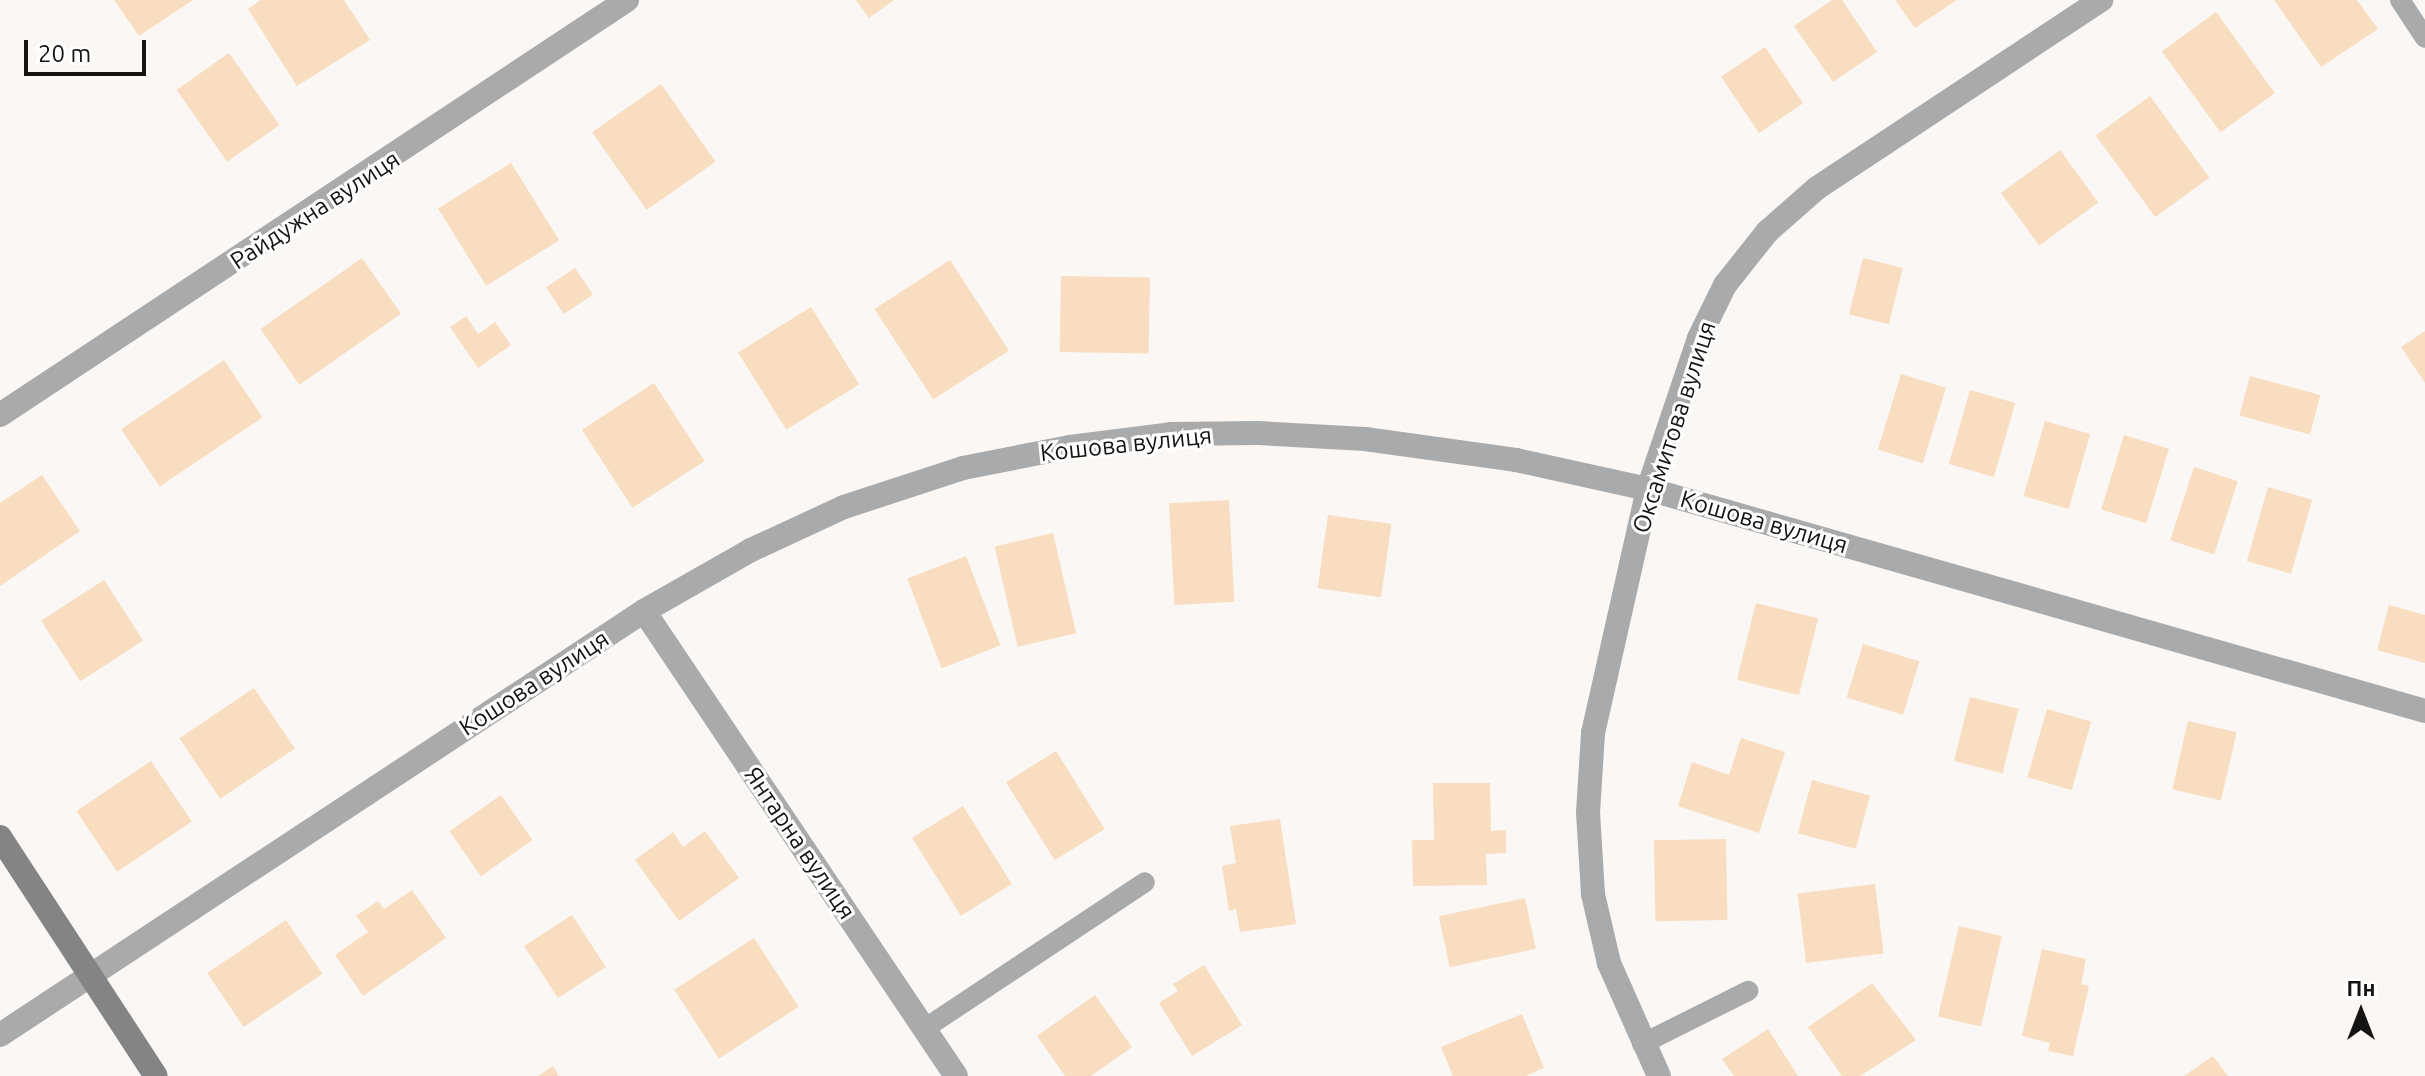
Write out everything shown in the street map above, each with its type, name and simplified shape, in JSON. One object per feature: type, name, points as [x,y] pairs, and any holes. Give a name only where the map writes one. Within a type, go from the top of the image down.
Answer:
[{"type":"main road","points":[[0,837],[156,1076]]},
{"type":"street","name":"Райдужна вулиця","points":[[0,415],[627,0]]},
{"type":"street","name":"Оксамитова вулиця","points":[[1659,1076],[1642,1044],[1609,963],[1593,894],[1588,813],[1593,733],[1648,489],[1699,338],[1725,285],[1767,232],[1817,188],[2101,0]]},
{"type":"street","name":"Кошова вулиця","points":[[0,1035],[644,611],[751,550],[844,507],[963,468],[1171,434],[1365,439],[1516,460],[1648,489],[2425,711]]},
{"type":"street","name":"Янтарна вулиця","points":[[644,611],[956,1076]]},
{"type":"lane","points":[[2400,0],[2425,38]]},
{"type":"lane","points":[[924,1029],[1145,882]]},
{"type":"lane","points":[[1642,1044],[1748,991]]},
{"type":"building","points":[[114,0],[193,0],[139,36]]},
{"type":"building","points":[[261,0],[344,0],[370,40],[297,86],[248,9]]},
{"type":"building","points":[[856,0],[894,0],[869,18]]},
{"type":"building","points":[[1832,0],[1842,0],[1877,52],[1833,82],[1794,26]]},
{"type":"building","points":[[1895,0],[1957,0],[1915,28]]},
{"type":"building","points":[[2274,0],[2357,0],[2378,29],[2321,67]]},
{"type":"building","points":[[2216,12],[2275,93],[2221,132],[2162,51]]},
{"type":"building","points":[[1765,47],[1803,103],[1759,133],[1721,77]]},
{"type":"building","points":[[229,53],[279,125],[227,162],[177,90]]},
{"type":"building","points":[[661,84],[715,162],[647,210],[592,132]]},
{"type":"building","points":[[2150,96],[2209,178],[2155,217],[2096,135]]},
{"type":"building","points":[[2060,150],[2098,203],[2039,245],[2001,193]]},
{"type":"building","points":[[511,163],[559,240],[486,286],[438,209]]},
{"type":"building","points":[[362,258],[401,314],[299,385],[260,329]]},
{"type":"building","points":[[1863,258],[1903,268],[1889,324],[1849,314]]},
{"type":"building","points":[[950,260],[1009,351],[933,400],[875,309]]},
{"type":"building","points":[[575,268],[593,295],[564,314],[546,288]]},
{"type":"building","points":[[1061,276],[1150,278],[1149,354],[1060,352]]},
{"type":"building","points":[[811,307],[859,384],[786,430],[738,353]]},
{"type":"building","points":[[466,316],[478,334],[495,322],[511,345],[478,368],[450,327]]},
{"type":"building","points":[[2425,331],[2425,383],[2401,347]]},
{"type":"building","points":[[224,360],[263,417],[160,487],[121,429]]},
{"type":"building","points":[[1901,374],[1946,388],[1923,463],[1878,450]]},
{"type":"building","points":[[2250,376],[2321,395],[2310,434],[2239,416]]},
{"type":"building","points":[[654,383],[705,461],[633,508],[582,430]]},
{"type":"building","points":[[1970,390],[2015,403],[1994,477],[1949,464]]},
{"type":"building","points":[[2045,421],[2090,434],[2069,509],[2024,496]]},
{"type":"building","points":[[2124,435],[2169,449],[2146,523],[2101,510]]},
{"type":"building","points":[[2194,467],[2238,481],[2214,554],[2170,540]]},
{"type":"building","points":[[42,475],[80,531],[0,586],[0,503]]},
{"type":"building","points":[[2268,487],[2312,500],[2291,574],[2247,561]]},
{"type":"building","points":[[1229,500],[1234,602],[1174,605],[1169,503]]},
{"type":"building","points":[[1328,515],[1391,524],[1381,597],[1318,588]]},
{"type":"building","points":[[1053,533],[1076,633],[1018,647],[995,546]]},
{"type":"building","points":[[966,556],[1000,646],[942,668],[907,579]]},
{"type":"building","points":[[104,580],[143,640],[80,681],[41,621]]},
{"type":"building","points":[[1756,603],[1818,618],[1799,695],[1737,680]]},
{"type":"building","points":[[2389,605],[2425,615],[2425,663],[2377,650]]},
{"type":"building","points":[[1863,644],[1919,661],[1903,715],[1847,698]]},
{"type":"building","points":[[254,688],[295,749],[220,799],[179,738]]},
{"type":"building","points":[[1970,697],[2019,709],[2003,773],[1954,761]]},
{"type":"building","points":[[2047,709],[2091,722],[2072,790],[2027,777]]},
{"type":"building","points":[[2188,721],[2237,732],[2221,800],[2172,789]]},
{"type":"building","points":[[1741,738],[1785,752],[1759,833],[1678,806],[1692,762],[1729,775]]},
{"type":"building","points":[[1056,751],[1105,829],[1055,860],[1006,782]]},
{"type":"building","points":[[151,761],[192,822],[117,872],[76,811]]},
{"type":"building","points":[[1812,780],[1870,796],[1856,849],[1798,833]]},
{"type":"building","points":[[1433,783],[1490,783],[1491,831],[1506,830],[1506,853],[1486,854],[1487,885],[1413,886],[1412,840],[1434,840]]},
{"type":"building","points":[[501,795],[533,840],[481,876],[449,831]]},
{"type":"building","points":[[963,806],[1012,884],[961,916],[912,838]]},
{"type":"building","points":[[1280,819],[1296,924],[1240,932],[1236,909],[1229,911],[1222,866],[1236,863],[1230,826]]},
{"type":"building","points":[[705,831],[739,878],[679,921],[635,860],[673,832],[683,847]]},
{"type":"building","points":[[1726,839],[1727,920],[1655,921],[1654,840]]},
{"type":"building","points":[[1875,884],[1884,953],[1806,963],[1798,894]]},
{"type":"building","points":[[412,890],[446,938],[363,996],[335,955],[368,932],[356,916],[378,901],[384,909]]},
{"type":"building","points":[[1525,898],[1536,949],[1450,967],[1439,916]]},
{"type":"building","points":[[572,915],[606,967],[558,998],[524,946]]},
{"type":"building","points":[[286,920],[322,974],[244,1027],[207,973]]},
{"type":"building","points":[[1959,926],[2002,936],[1981,1027],[1938,1017]]},
{"type":"building","points":[[754,938],[799,1007],[719,1059],[674,990]]},
{"type":"building","points":[[2042,949],[2086,959],[2081,984],[2089,986],[2073,1056],[2048,1051],[2050,1043],[2022,1036]]},
{"type":"building","points":[[1204,965],[1242,1025],[1192,1056],[1159,1003],[1178,991],[1173,984]]},
{"type":"building","points":[[1872,983],[1916,1040],[1860,1076],[1842,1076],[1808,1027]]},
{"type":"building","points":[[1095,995],[1132,1047],[1091,1076],[1065,1076],[1037,1036]]},
{"type":"building","points":[[1522,1014],[1544,1068],[1526,1076],[1453,1076],[1441,1047]]},
{"type":"building","points":[[1768,1029],[1798,1076],[1734,1076],[1722,1059]]},
{"type":"building","points":[[2213,1056],[2228,1076],[2184,1076]]},
{"type":"building","points":[[553,1066],[559,1076],[538,1076]]}]
